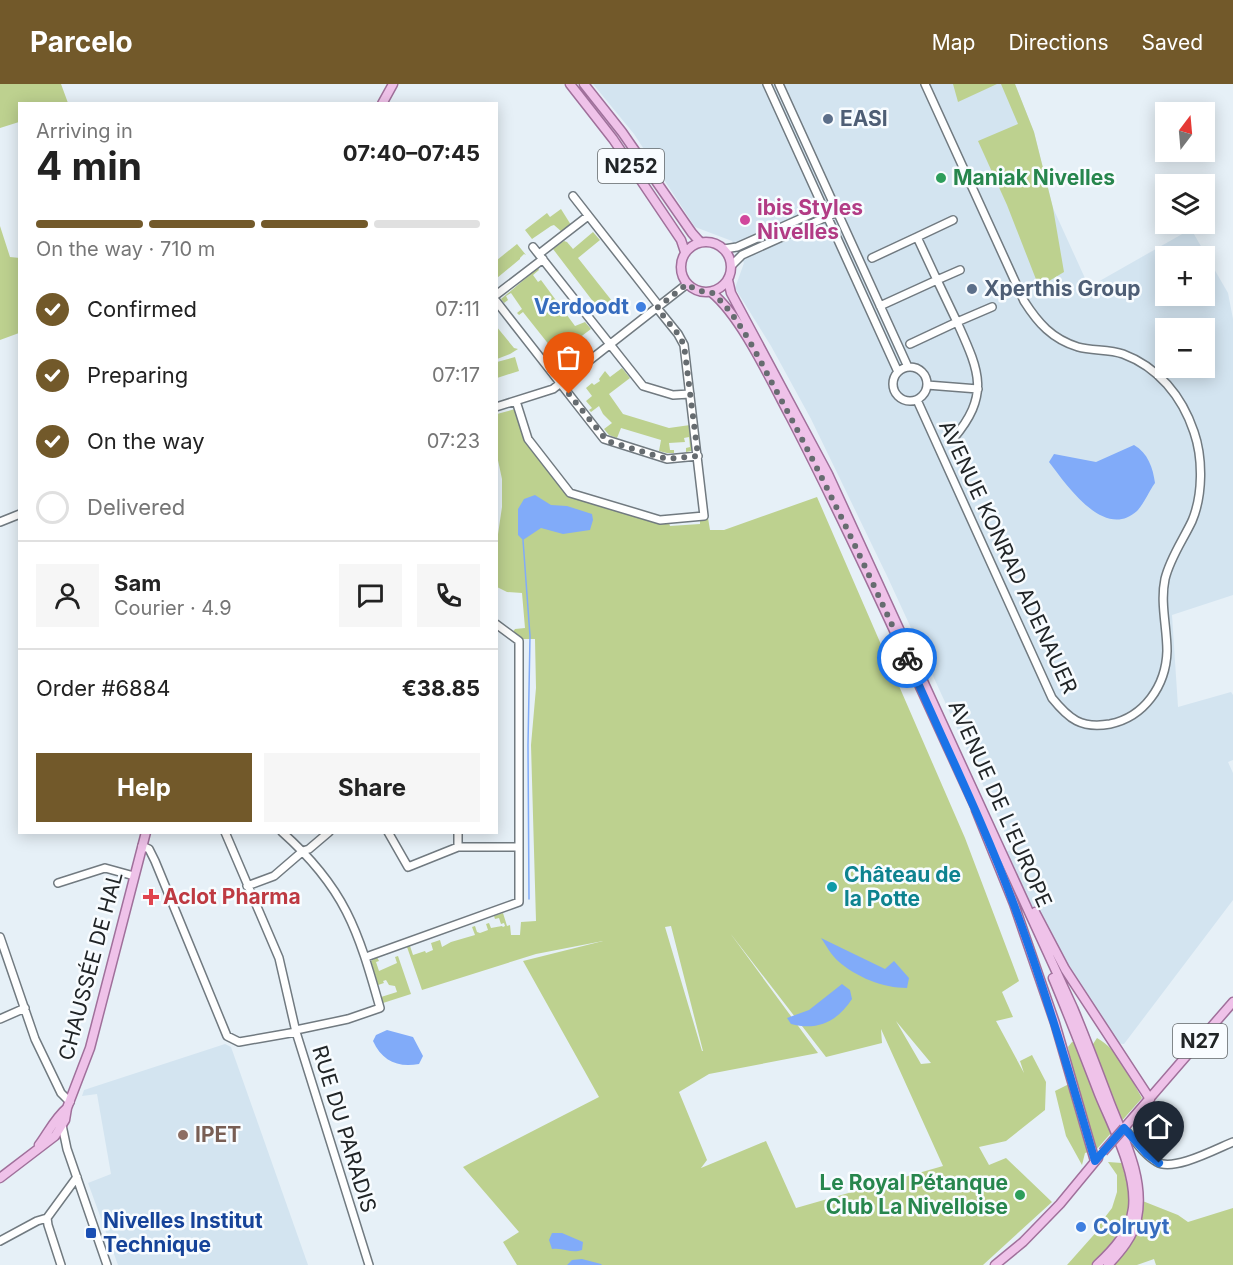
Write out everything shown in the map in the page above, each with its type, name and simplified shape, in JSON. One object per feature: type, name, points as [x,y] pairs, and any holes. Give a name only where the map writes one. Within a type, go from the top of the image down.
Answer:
[{"type":"main road","points":[[383,102],[393,84]]},
{"type":"main road","name":"N252","points":[[570,84],[613,139],[681,240],[685,252],[681,262],[681,274],[687,284]]},
{"type":"main road","name":"N252","points":[[584,84],[622,132],[700,242]]},
{"type":"main road","points":[[685,252],[700,242],[714,243],[724,249],[732,265],[728,280],[718,290],[702,292],[687,284]]},
{"type":"main road","name":"AVENUE DE L'EUROPE","points":[[728,280],[731,293],[828,474],[1073,1008],[1127,1154]]},
{"type":"main road","name":"AVENUE DE L'EUROPE","points":[[711,292],[720,299],[747,339],[812,459],[872,582],[1053,976],[1127,1154]]},
{"type":"main road","points":[[971,798],[1014,904],[1044,990],[1095,1161]]},
{"type":"main road","name":"CHAUSSÉE DE HAL","points":[[0,1179],[35,1150],[44,1146],[68,1105],[90,1048],[145,834]]},
{"type":"main road","points":[[1001,852],[1065,969],[1150,1099]]},
{"type":"main road","name":"N27","points":[[995,1265],[1023,1242],[1053,1212],[1233,1002]]},
{"type":"main road","points":[[1097,1265],[1124,1235],[1133,1210],[1133,1189],[1127,1154]]},
{"type":"main road","points":[[1108,1265],[1131,1235],[1137,1221],[1139,1190],[1127,1154]]},
{"type":"street","points":[[767,84],[825,207],[898,372]]},
{"type":"street","points":[[779,84],[908,367]]},
{"type":"street","name":"AVENUE KONRAD ADENAUER","points":[[917,400],[1052,698],[1075,722],[1087,725],[1118,722],[1142,708],[1150,700],[1162,679],[1167,652],[1163,599],[1165,579],[1193,518],[1199,489],[1200,459],[1194,432],[1173,390],[1156,372],[1121,354],[1078,347],[1056,336],[1037,322],[1024,301],[925,84]]},
{"type":"street","points":[[516,401],[528,439],[570,493],[660,520],[704,516],[684,345],[658,307],[573,196]]},
{"type":"street","points":[[724,249],[737,247],[834,203]]},
{"type":"street","points":[[732,265],[741,255],[838,212]]},
{"type":"street","points":[[498,293],[588,216]]},
{"type":"street","points":[[872,258],[953,220]]},
{"type":"street","points":[[917,237],[977,369],[978,389],[975,404],[966,423],[953,439]]},
{"type":"street","points":[[533,247],[643,386],[673,395],[690,394]]},
{"type":"street","points":[[880,306],[960,270]]},
{"type":"street","points":[[498,406],[554,389],[687,284]]},
{"type":"street","points":[[498,304],[607,441],[667,459],[698,456]]},
{"type":"street","points":[[910,344],[992,307]]},
{"type":"street","points":[[908,367],[923,372],[927,385],[925,393],[917,400],[905,400],[896,393],[893,382],[898,372],[908,367]]},
{"type":"street","points":[[927,385],[978,389]]},
{"type":"street","points":[[0,522],[18,515]]},
{"type":"street","points":[[366,957],[519,902],[519,641],[498,625]]},
{"type":"street","points":[[226,834],[279,958],[296,1031],[380,1008],[354,924],[339,897],[317,867],[284,834]]},
{"type":"street","points":[[247,886],[274,876],[328,834]]},
{"type":"street","points":[[389,834],[408,867],[458,847],[519,847]]},
{"type":"street","points":[[458,834],[458,847]]},
{"type":"street","name":"RUE DU PARADIS","points":[[142,846],[149,849],[155,861],[227,1036],[239,1042],[296,1031],[369,1265]]},
{"type":"street","points":[[58,883],[105,868],[134,876]]},
{"type":"street","points":[[0,937],[45,1060],[68,1105]]},
{"type":"street","points":[[0,1019],[25,1008]]},
{"type":"street","points":[[59,1122],[107,1265]]},
{"type":"street","points":[[1124,1128],[1147,1154],[1159,1163],[1171,1165],[1233,1142]]},
{"type":"street","points":[[52,1134],[68,1149]]},
{"type":"street","points":[[0,1242],[37,1221],[47,1218],[77,1177]]},
{"type":"street","points":[[47,1218],[61,1265]]},
{"type":"street","points":[[52,1265],[57,1255]]},
{"type":"shaded area","points":[[593,84],[1015,84],[1034,132],[1053,208],[1089,287],[1155,249],[1155,306],[1215,306],[1215,271],[1228,293],[1233,319],[1233,595],[1172,615],[1178,707],[1231,692],[1233,695],[1233,760],[1228,762],[1233,773],[1233,900],[1124,1044],[1112,1043],[1001,852],[1013,850],[888,578],[811,419],[771,346],[735,288],[744,263],[732,241],[695,227],[634,134]]},
{"type":"shaded area","points":[[1182,234],[1194,234],[1201,246],[1161,246]]},
{"type":"shaded area","name":"IPET","points":[[225,1044],[231,1047],[308,1265],[118,1265],[88,1183],[111,1174],[97,1094],[82,1096],[84,1090]]},
{"type":"green space","points":[[0,84],[61,84],[68,102],[18,102],[18,122],[0,128]]},
{"type":"green space","points":[[953,84],[997,84],[958,102]]},
{"type":"green space","points":[[1001,84],[1015,84],[1034,132],[1053,208],[1064,272],[1039,287],[1007,205],[978,141],[1018,124]]},
{"type":"green space","points":[[561,209],[571,225],[562,232],[554,225],[551,226],[532,239],[525,230],[547,213],[550,217]]},
{"type":"green space","points":[[0,226],[10,257],[18,258],[18,333],[0,340]]},
{"type":"green space","points":[[593,232],[600,240],[578,258],[612,301],[598,313],[596,310],[598,308],[553,249],[564,241],[573,249]]},
{"type":"green space","points":[[517,244],[526,255],[524,254],[498,277],[498,259]]},
{"type":"green space","points":[[538,268],[539,270],[533,275],[538,282],[541,280],[575,326],[585,322],[591,329],[579,338],[584,346],[573,344],[567,349],[569,354],[565,360],[561,356],[564,354],[562,347],[547,359],[543,353],[550,346],[523,312],[519,315],[517,313],[522,309],[511,293],[506,296],[508,300],[504,303],[501,299]]},
{"type":"green space","points":[[498,328],[514,348],[518,349],[498,359]]},
{"type":"green space","points":[[515,357],[519,371],[498,378],[498,362]]},
{"type":"green space","points":[[622,368],[630,378],[609,394],[623,414],[669,428],[690,425],[692,451],[686,452],[686,448],[690,447],[689,437],[684,438],[685,442],[669,443],[670,450],[674,450],[674,453],[667,453],[659,451],[661,440],[621,428],[617,438],[609,435],[604,429],[612,423],[599,406],[591,412],[589,410],[592,408],[586,401],[592,396],[586,388],[600,381],[605,371],[610,377]]},
{"type":"green space","points":[[515,409],[525,440],[568,495],[660,523],[669,523],[670,526],[700,524],[700,519],[708,518],[710,530],[724,530],[817,497],[965,838],[1019,981],[1002,992],[1013,1017],[996,1021],[1024,1073],[1020,1061],[1032,1055],[1046,1082],[1045,1110],[1006,1141],[979,1147],[989,1165],[1006,1158],[1052,1202],[983,1265],[517,1265],[503,1242],[519,1232],[463,1167],[599,1097],[523,961],[603,941],[536,954],[422,990],[407,947],[410,946],[413,955],[425,951],[426,953],[433,950],[431,943],[440,940],[442,947],[475,935],[472,927],[475,926],[477,932],[480,933],[488,930],[486,924],[489,923],[491,928],[503,927],[504,923],[501,924],[499,918],[495,919],[494,916],[503,913],[507,926],[510,925],[511,935],[520,935],[521,922],[536,921],[531,745],[536,688],[535,639],[521,639],[512,633],[515,629],[525,628],[522,593],[507,592],[498,588],[498,534],[502,507],[502,479],[498,460],[498,414]],"holes":[[[671,926],[702,1051],[665,927]],[[730,933],[826,1057],[882,1043],[881,1029],[943,1166],[796,1208],[766,1141],[701,1168],[707,1160],[679,1092],[709,1074],[818,1053]],[[896,1021],[931,1063],[921,1064]]]},
{"type":"green space","points":[[398,956],[411,994],[383,1003],[381,997],[397,992],[395,986],[389,985],[386,980],[378,985],[371,961],[377,957],[379,971],[397,963],[395,957]]},
{"type":"green space","points":[[1097,1038],[1112,1049],[1118,1057],[1142,1098],[1096,1150],[1085,1153],[1082,1165],[1066,1136],[1055,1091],[1075,1081],[1068,1047],[1072,1042],[1093,1044]]},
{"type":"green space","points":[[1108,1162],[1122,1163],[1130,1196],[1178,1215],[1188,1222],[1233,1208],[1233,1265],[1156,1265],[1154,1259],[1137,1265],[1067,1265],[1099,1229],[1099,1225],[1112,1208],[1117,1192],[1117,1175]]},
{"type":"water","points":[[1134,445],[1149,461],[1155,483],[1140,508],[1124,518],[1112,519],[1087,506],[1049,462],[1054,454],[1096,462]]},
{"type":"water","points":[[535,495],[551,505],[567,506],[592,514],[590,530],[563,534],[541,528],[523,540],[518,535],[518,509],[524,499]]},
{"type":"water","points":[[821,938],[885,969],[894,961],[909,978],[907,988],[879,984],[853,972],[835,959]]},
{"type":"water","points":[[842,984],[850,990],[852,999],[840,1014],[818,1025],[791,1024],[787,1018],[809,1010]]},
{"type":"water","points":[[387,1030],[413,1037],[423,1056],[419,1064],[398,1064],[381,1054],[373,1041],[376,1035]]},
{"type":"water","points":[[552,1233],[562,1233],[583,1242],[582,1250],[552,1249],[549,1240]]},
{"type":"water","points":[[582,1259],[602,1265],[567,1265],[572,1260]]},
{"type":"waterway","points":[[523,540],[530,636],[529,899]]},
{"type":"way so far","points":[[569,394],[607,441],[667,459],[698,456],[684,345],[657,308],[687,284],[693,289],[711,292],[720,299],[747,339],[817,469],[907,658]]},
{"type":"place","name":"EASI","points":[[828,119]]},
{"type":"place","name":"Maniak Nivelles","points":[[941,178]]},
{"type":"place","name":"ibis Styles Nivelles","points":[[745,220]]},
{"type":"place","name":"Xperthis Group","points":[[972,289]]},
{"type":"place","name":"Verdoodt","points":[[641,307]]},
{"type":"place","name":"Château de la Potte","points":[[832,887]]},
{"type":"place","name":"Aclot Pharma","points":[[151,897]]},
{"type":"place","name":"IPET","points":[[183,1135]]},
{"type":"place","name":"Le Royal Pétanque Club La Nivelloise","points":[[1020,1195]]},
{"type":"place","name":"Colruyt","points":[[1081,1227]]},
{"type":"place","name":"Nivelles Institut Technique","points":[[91,1233]]},
{"type":"route","points":[[907,658],[971,798],[1014,904],[1055,1023],[1095,1161],[1124,1128],[1147,1154],[1159,1163]]}]
